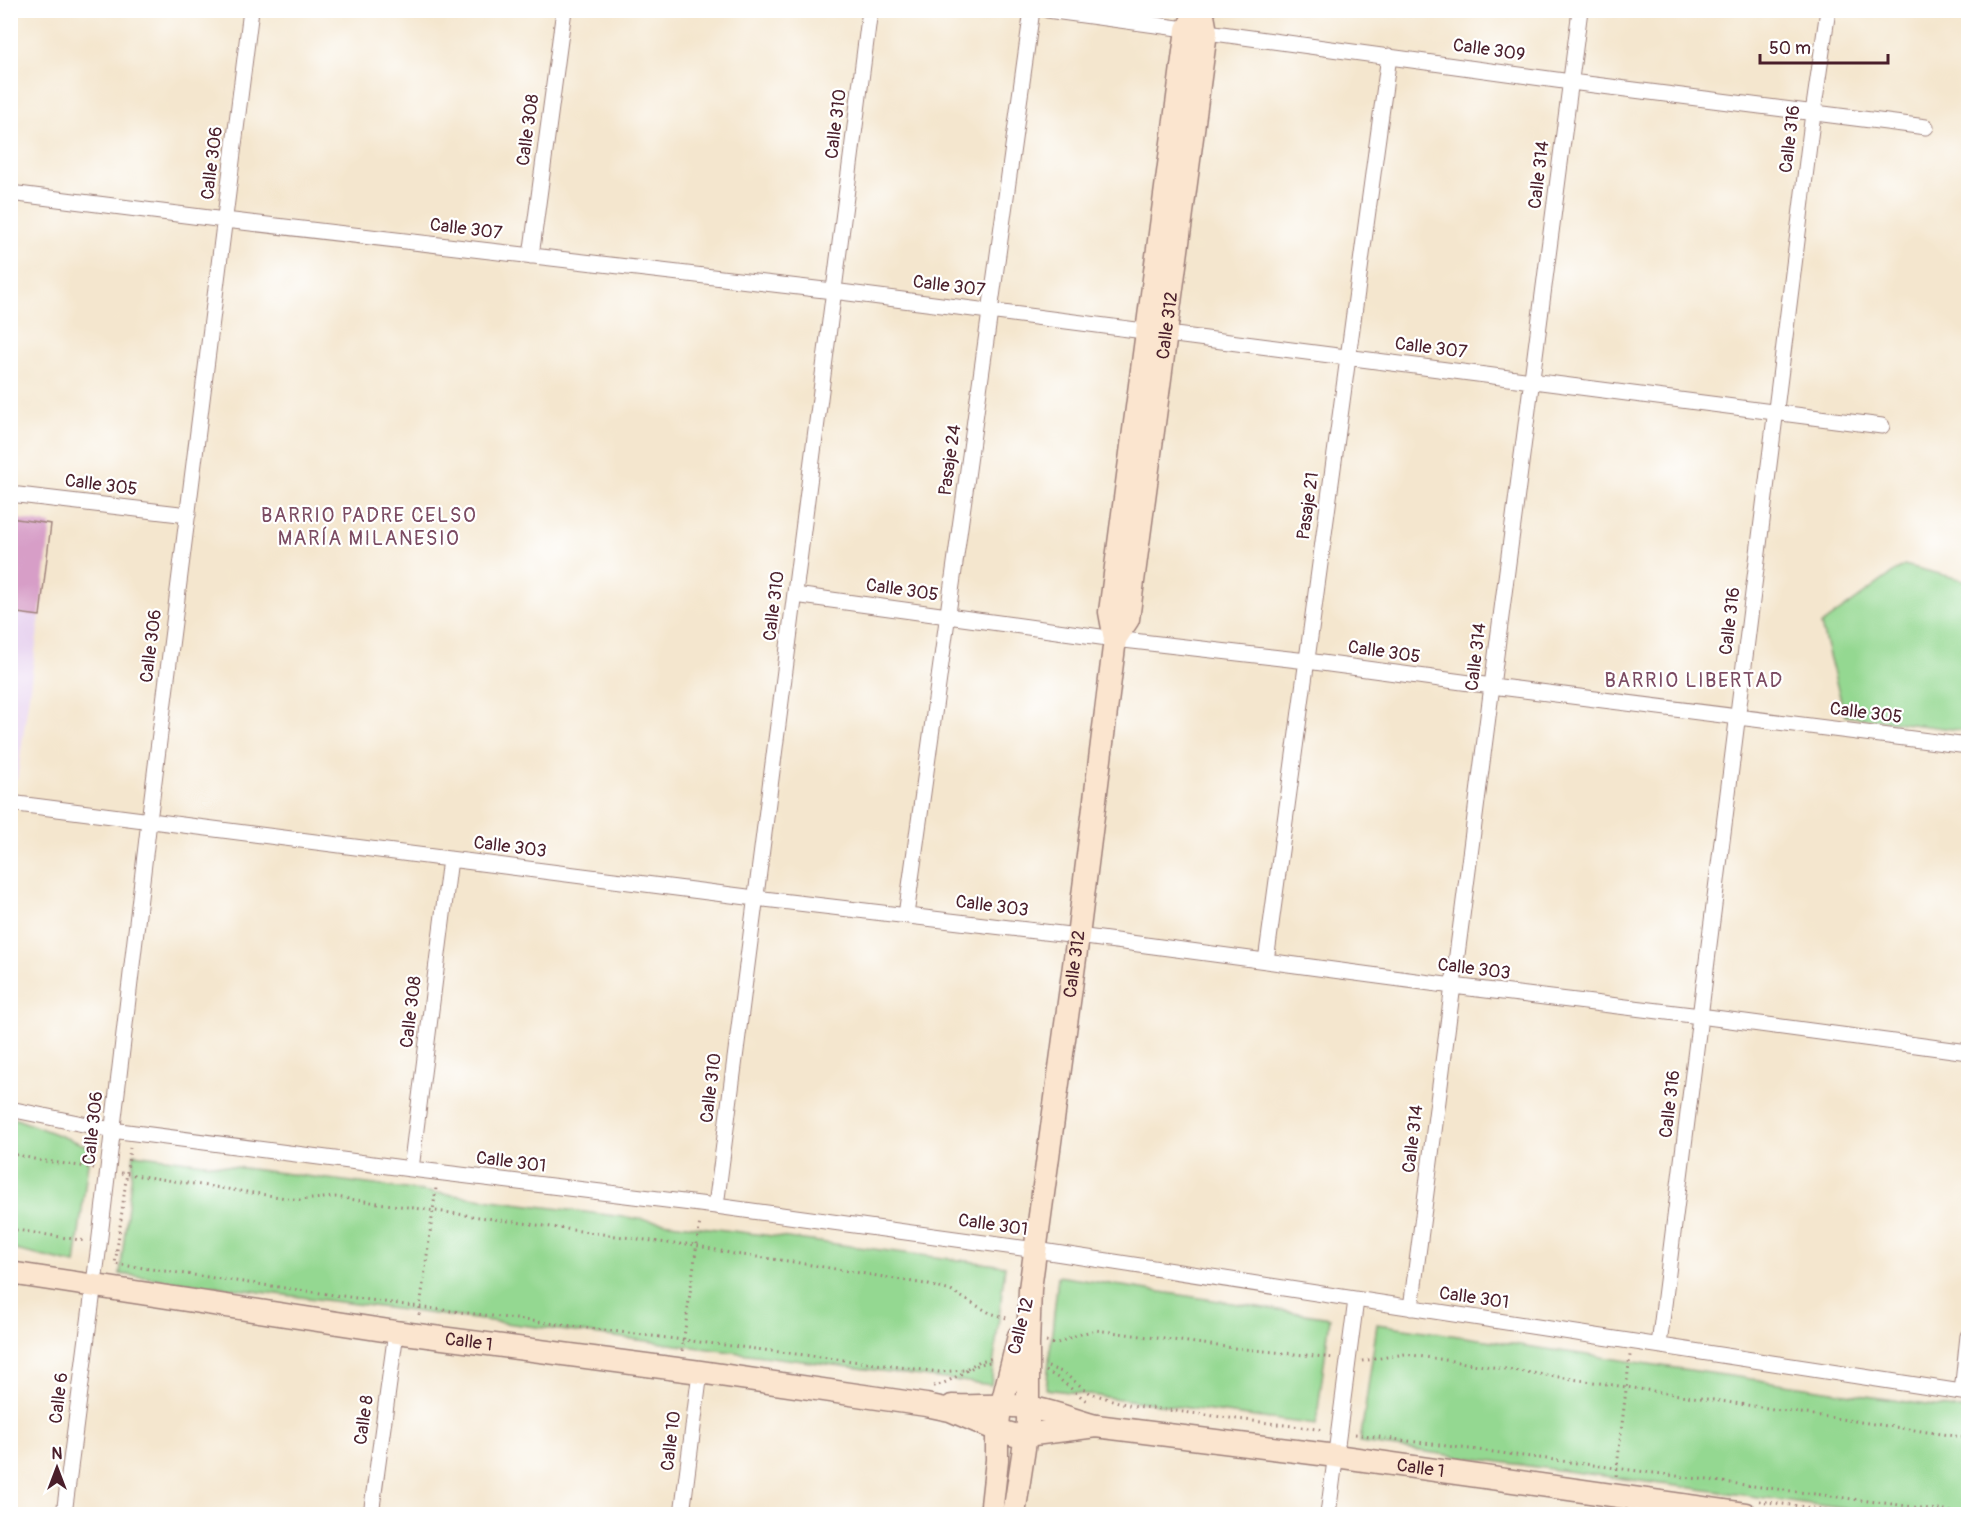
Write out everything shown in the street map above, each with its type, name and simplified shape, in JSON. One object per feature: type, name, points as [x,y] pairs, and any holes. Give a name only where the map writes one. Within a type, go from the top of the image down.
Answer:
[{"type":"street","name":"Calle 306","points":[[94,1286],[149,820],[251,10]]},
{"type":"street","name":"Calle 308","points":[[531,256],[564,10]]},
{"type":"street","name":"Calle 310","points":[[709,1205],[755,898],[870,10]]},
{"type":"street","name":"Pasaje 24","points":[[906,915],[1032,10]]},
{"type":"street","name":"Calle 309","points":[[1047,10],[1198,20],[1389,56],[1571,82],[1926,127]]},
{"type":"street","name":"Calle 314","points":[[1411,1308],[1580,10]]},
{"type":"street","name":"Calle 316","points":[[1659,1345],[1813,113],[1828,10]]},
{"type":"street","name":"Calle 312","points":[[1030,1289],[1078,936],[1115,639],[1110,612],[1157,332],[1198,20]]},
{"type":"street","name":"Pasaje 21","points":[[1266,961],[1389,56]]},
{"type":"street","name":"Calle 307","points":[[10,193],[833,291],[1882,426]]},
{"type":"street","name":"Calle 305","points":[[10,494],[188,515]]},
{"type":"street","name":"Calle 305","points":[[795,595],[1115,639],[1307,661],[1968,746]]},
{"type":"street","name":"Calle 303","points":[[10,803],[755,898],[1078,936],[1968,1052]]},
{"type":"street","name":"Calle 308","points":[[411,1169],[450,859]]},
{"type":"street","name":"Calle 301","points":[[10,1109],[112,1130],[439,1173],[709,1205],[1036,1250],[1965,1393]]},
{"type":"street","name":"Calle 1","points":[[10,1273],[406,1333],[926,1405],[950,1410],[997,1430],[1018,1436],[1096,1426]]},
{"type":"street","name":"Calle 6","points":[[64,1515],[94,1286]]},
{"type":"street","name":"Calle 12","points":[[991,1515],[1001,1406],[1020,1362],[1030,1289]]},
{"type":"street","points":[[1329,1515],[1356,1300]]},
{"type":"street","name":"Calle 8","points":[[371,1515],[406,1333]]},
{"type":"street","points":[[1965,1393],[1968,1336]]},
{"type":"street","name":"Calle 12","points":[[1014,1515],[1028,1407],[1020,1362]]},
{"type":"street","name":"Calle 10","points":[[682,1515],[689,1371]]},
{"type":"street","name":"Calle 1","points":[[926,1405],[1028,1407],[1096,1426],[1336,1456],[1614,1496],[1636,1507],[1745,1515]]},
{"type":"path","points":[[132,1132],[115,1264],[420,1307],[940,1372],[964,1370],[991,1357],[1040,1365],[1062,1372],[1090,1393],[1128,1405],[1968,1514]]},
{"type":"path","points":[[10,1153],[38,1160],[300,1200],[335,1197],[674,1244],[696,1245],[734,1254],[925,1284],[951,1291],[990,1313],[1025,1327],[1046,1342],[1055,1344],[1095,1330],[1365,1362],[1405,1354],[1968,1438]]},
{"type":"path","points":[[406,1333],[420,1307],[439,1173]]},
{"type":"path","points":[[689,1371],[683,1340],[696,1245],[709,1205]]},
{"type":"path","points":[[10,1229],[78,1239],[117,1250]]},
{"type":"path","points":[[1614,1496],[1631,1340]]},
{"type":"path","points":[[1917,1515],[1918,1508]]},
{"type":"shaded area","points":[[11,612],[40,616],[17,779],[11,778]]},
{"type":"green space","points":[[1904,565],[1968,581],[1968,731],[1845,716],[1821,625]]},
{"type":"green space","points":[[11,1117],[90,1147],[75,1264],[11,1249]]},
{"type":"green space","points":[[134,1154],[1005,1266],[991,1385],[120,1274]]},
{"type":"green space","points":[[1058,1276],[1330,1318],[1316,1425],[1046,1389]]},
{"type":"green space","points":[[1377,1324],[1968,1411],[1968,1514],[1884,1514],[1360,1443]]},
{"type":"building","points":[[10,518],[51,524],[40,616],[10,612]]},
{"type":"district","name":"BARRIO PADRE CELSO MARÍA MILANESIO","points":[[369,526]]},
{"type":"district","name":"BARRIO LIBERTAD","points":[[1694,680]]}]
